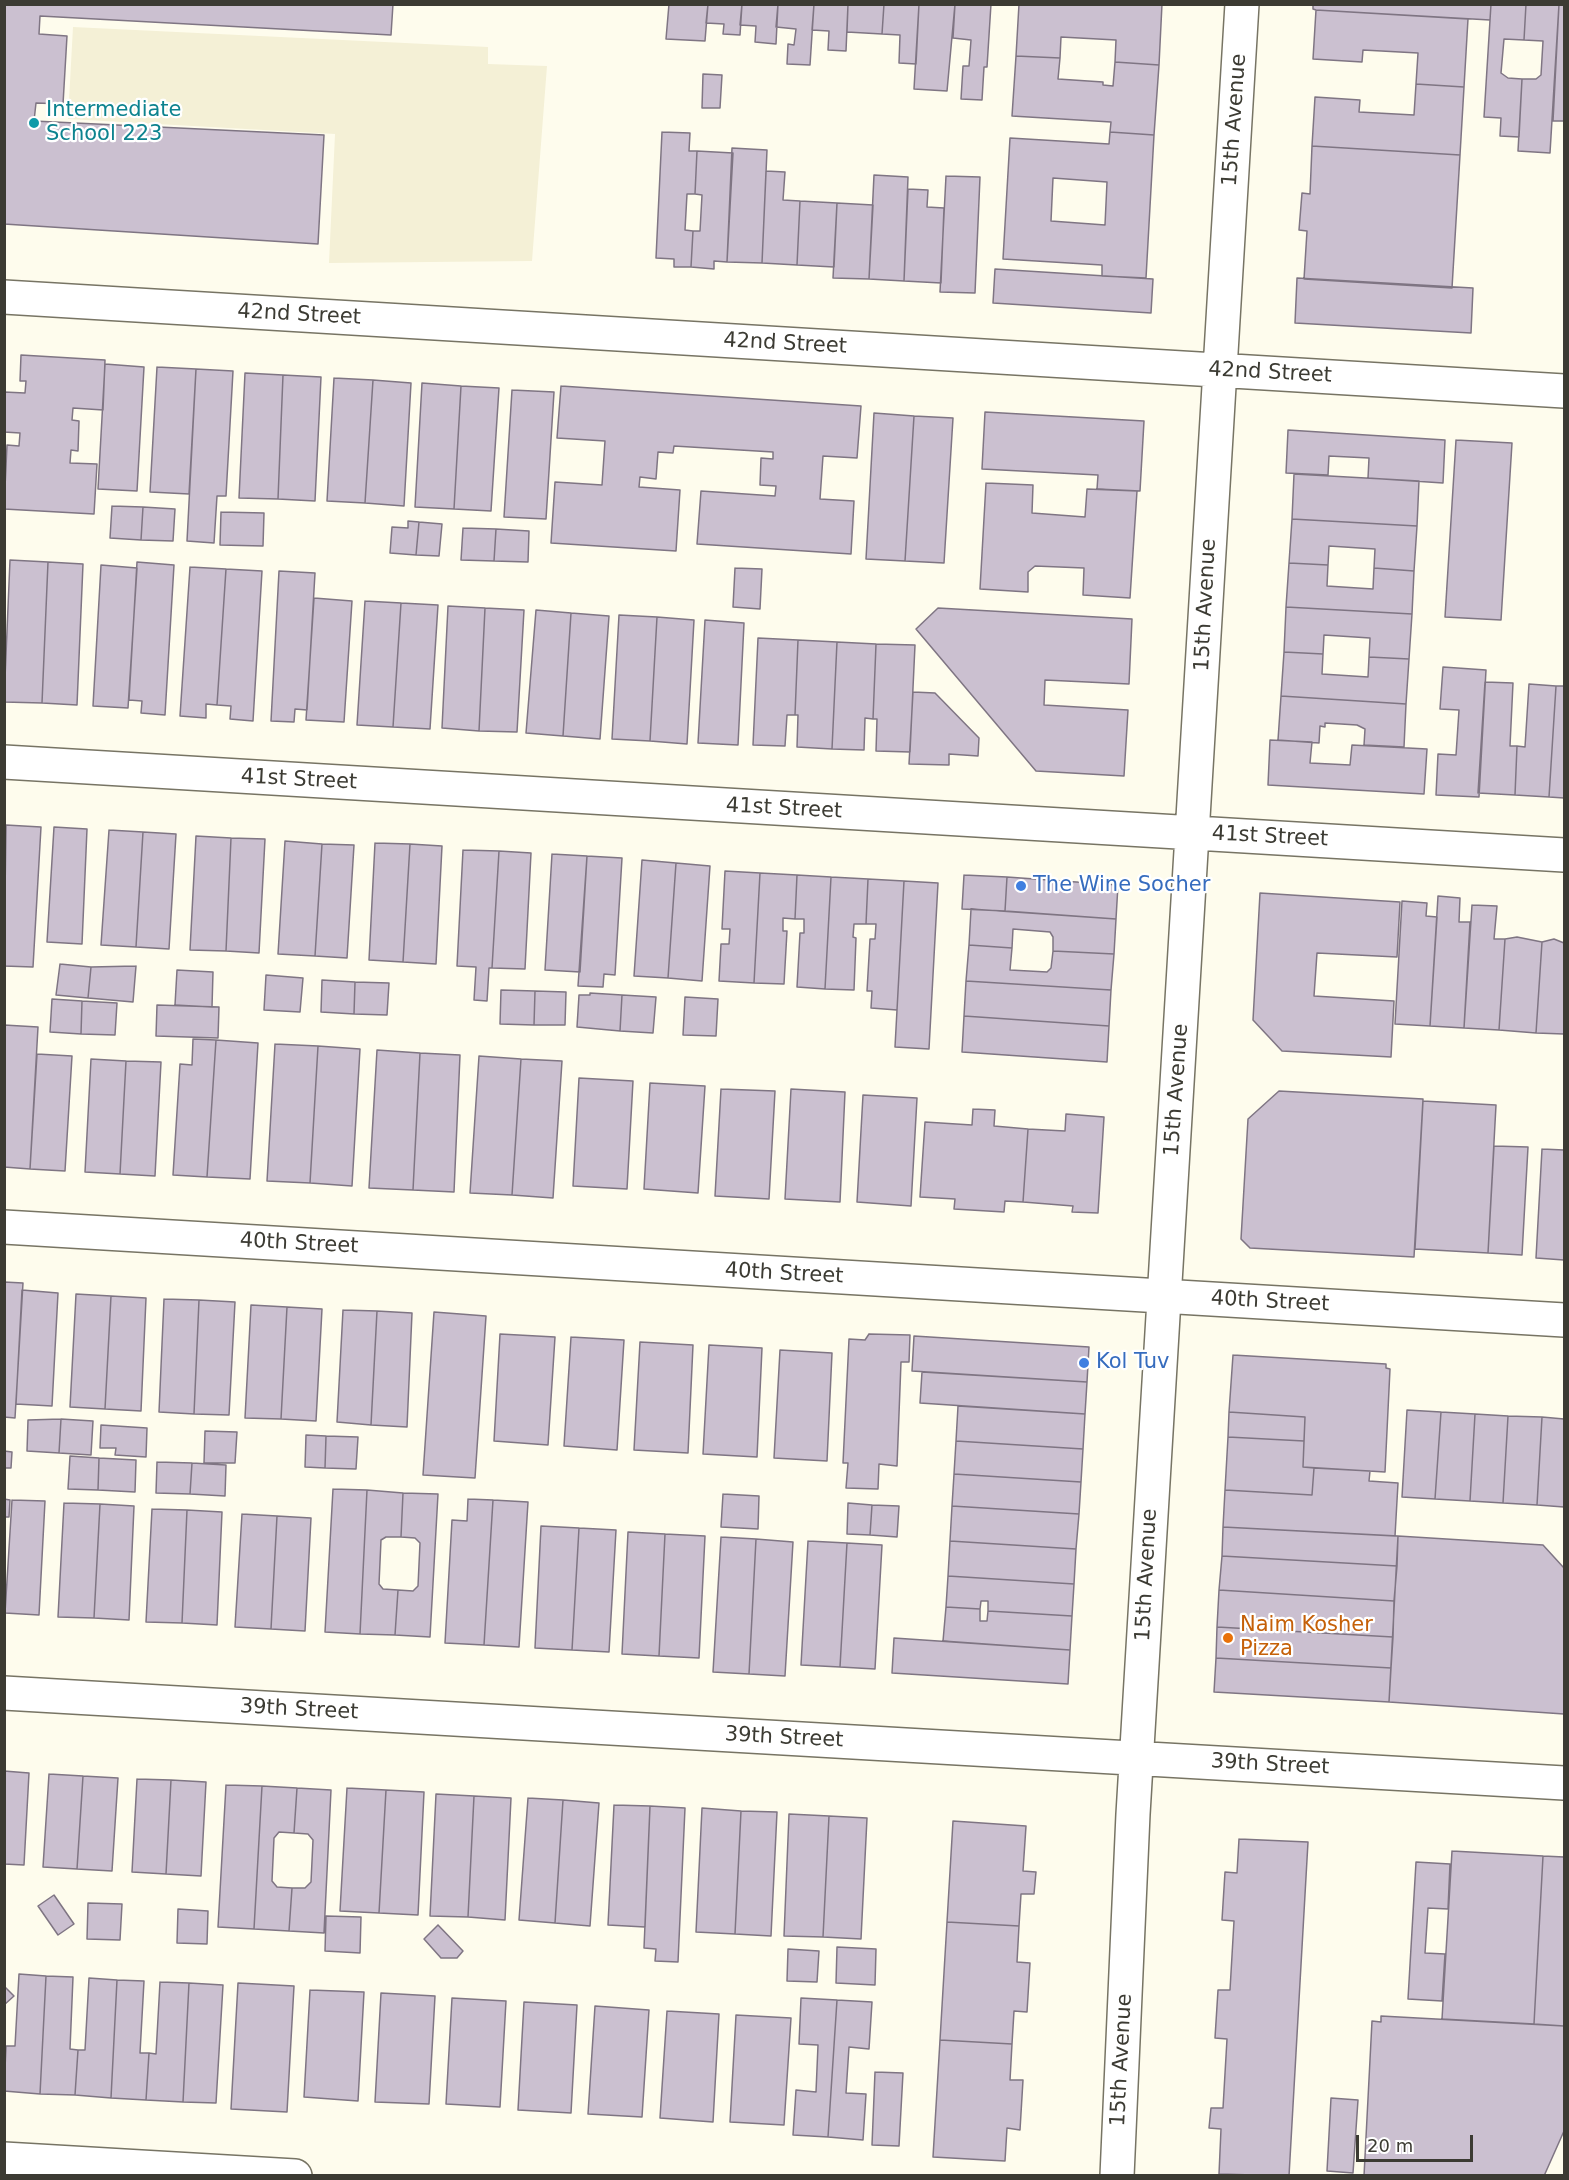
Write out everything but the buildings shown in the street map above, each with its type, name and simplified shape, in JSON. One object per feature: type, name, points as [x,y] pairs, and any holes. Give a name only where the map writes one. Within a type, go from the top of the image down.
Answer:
[{"type":"street","name":"15th Avenue","points":[[1117,2175],[1137,1757],[1242,4]]},
{"type":"street","name":"42nd Street","points":[[4,297],[1564,391]]},
{"type":"street","name":"41st Street","points":[[4,762],[1564,855]]},
{"type":"street","name":"40th Street","points":[[4,1227],[1564,1320]]},
{"type":"street","name":"39th Street","points":[[4,1693],[1564,1783]]},
{"type":"street","points":[[4,2159],[295,2175]]},
{"type":"shaded area","points":[[73,27],[488,47],[488,64],[547,66],[532,261],[329,263],[335,134],[68,119]]},
{"type":"place","name":"Intermediate School 223","points":[[34,123]]},
{"type":"place","name":"The Wine Socher","points":[[1021,886]]},
{"type":"place","name":"Kol Tuv","points":[[1084,1363]]},
{"type":"place","name":"Naim Kosher Pizza","points":[[1228,1638]]}]
